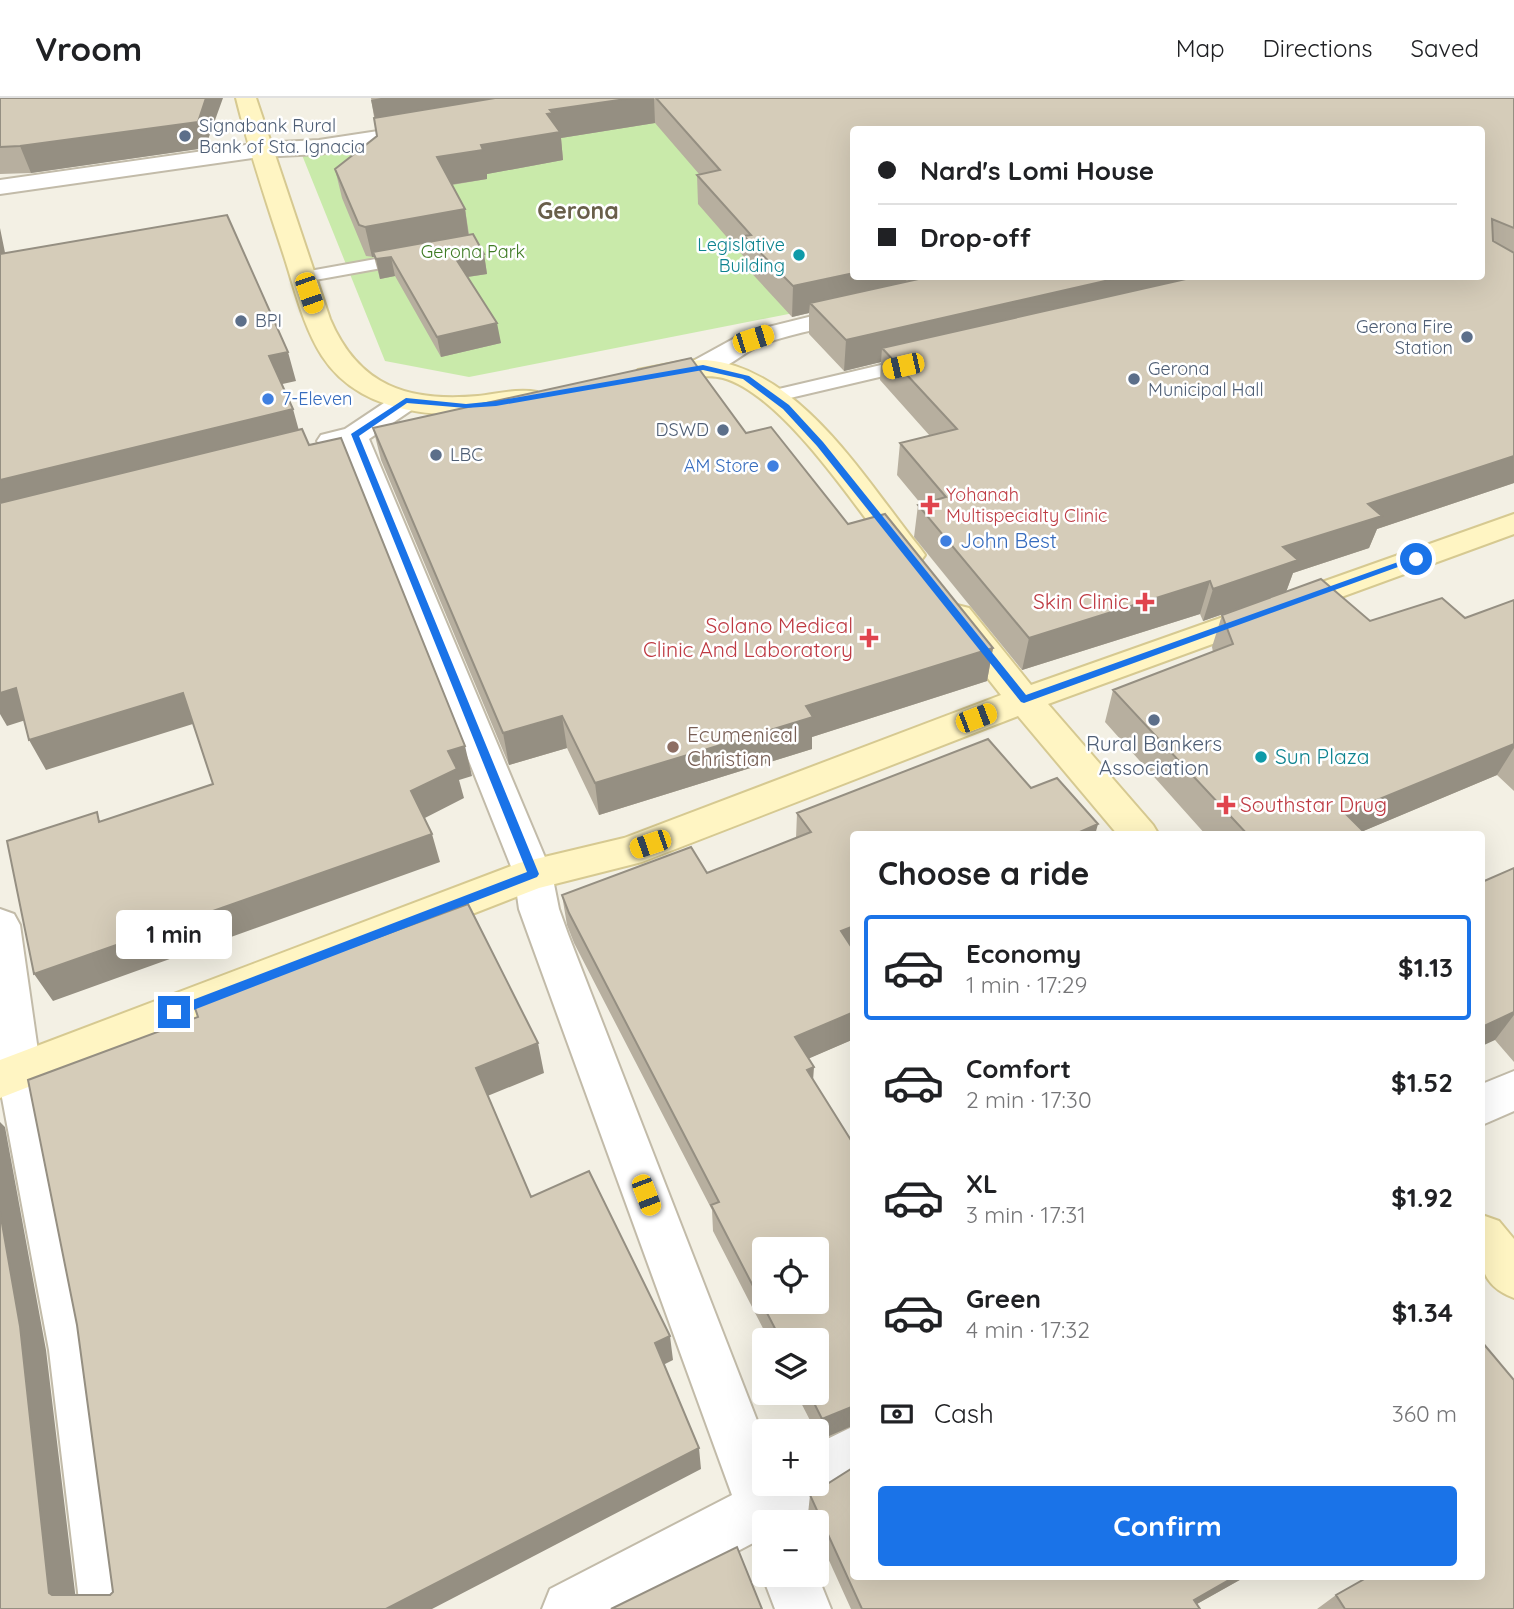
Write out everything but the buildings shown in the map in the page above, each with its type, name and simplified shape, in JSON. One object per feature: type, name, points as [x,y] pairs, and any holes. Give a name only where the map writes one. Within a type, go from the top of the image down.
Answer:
[{"type":"main road","points":[[246,98],[260,150],[325,336],[342,365],[366,385],[406,401],[466,406],[557,392]]},
{"type":"main road","points":[[625,380],[703,367],[746,378],[773,396],[820,444],[1024,699],[1137,831]]},
{"type":"main road","points":[[10,1075],[533,874],[628,852],[1024,699],[1514,523]]},
{"type":"main road","points":[[1485,1241],[1514,1275]]},
{"type":"street","points":[[0,187],[260,150],[319,147],[450,126]]},
{"type":"street","points":[[703,367],[735,346],[763,335],[880,308]]},
{"type":"street","points":[[302,449],[354,436],[406,401]]},
{"type":"street","points":[[354,436],[533,874],[539,909],[548,934],[778,1505],[570,1609]]},
{"type":"street","points":[[0,925],[10,1075],[74,1350],[108,1609]]},
{"type":"street","points":[[1485,1104],[1514,1090]]},
{"type":"street","points":[[829,1467],[850,1454]]},
{"type":"street","points":[[795,1587],[803,1609]]},
{"type":"lane","points":[[304,277],[431,254]]},
{"type":"lane","points":[[773,396],[933,359]]},
{"type":"green space","name":"Gerona Park","points":[[664,98],[850,272],[850,280],[864,280],[895,293],[469,377],[385,361],[302,155]]},
{"type":"place","name":"Signabank Rural Bank of Sta. Ignacia","points":[[185,136]]},
{"type":"place","name":"Legislative Building","points":[[799,255]]},
{"type":"place","name":"BPI","points":[[241,321]]},
{"type":"place","name":"Gerona Fire Station","points":[[1467,337]]},
{"type":"place","name":"Gerona Municipal Hall","points":[[1134,379]]},
{"type":"place","name":"7-Eleven","points":[[268,399]]},
{"type":"place","name":"DSWD","points":[[723,430]]},
{"type":"place","name":"LBC","points":[[436,455]]},
{"type":"place","name":"AM Store","points":[[773,466]]},
{"type":"place","name":"Yohanah Multispecialty Clinic","points":[[930,505]]},
{"type":"place","name":"John Best","points":[[946,541]]},
{"type":"place","name":"Skin Clinic","points":[[1145,602]]},
{"type":"place","name":"Solano Medical Clinic And Laboratory","points":[[869,638]]},
{"type":"place","name":"Rural Bankers Association","points":[[1154,720]]},
{"type":"place","name":"Ecumenical Christian","points":[[673,747]]},
{"type":"place","name":"Sun Plaza","points":[[1261,757]]},
{"type":"place","name":"Southstar Drug","points":[[1226,805]]},
{"type":"district","name":"Gerona","points":[[578,211]]},
{"type":"route","points":[[174,1012],[533,874],[354,436],[406,401],[466,406],[496,403],[703,367],[746,378],[786,407],[820,444],[1024,699],[1416,559]]}]
